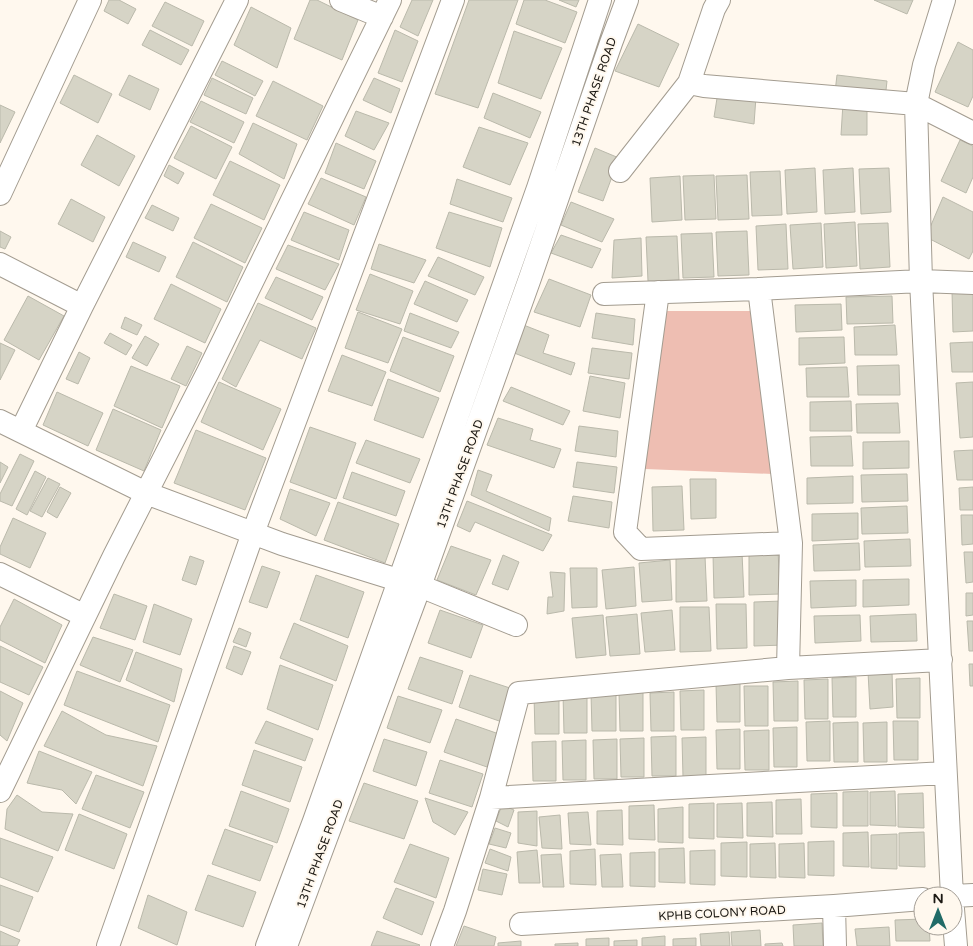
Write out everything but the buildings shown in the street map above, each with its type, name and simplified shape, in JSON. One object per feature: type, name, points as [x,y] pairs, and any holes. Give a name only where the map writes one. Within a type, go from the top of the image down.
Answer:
[{"type":"street","points":[[0,194],[90,0]]},
{"type":"street","points":[[21,431],[237,0]]},
{"type":"street","points":[[0,792],[114,556],[208,372],[386,9],[341,0]]},
{"type":"street","points":[[108,946],[254,533],[454,0]]},
{"type":"street","name":"13TH PHASE ROAD","points":[[286,946],[380,663],[398,580],[538,188],[600,0]]},
{"type":"street","name":"13TH PHASE ROAD","points":[[267,946],[314,821],[380,663],[420,586],[627,0]]},
{"type":"street","points":[[620,172],[689,83],[714,8],[719,0]]},
{"type":"street","points":[[944,0],[924,65],[916,104],[922,280],[951,886]]},
{"type":"street","points":[[689,83],[704,86],[916,104],[973,133]]},
{"type":"street","points":[[0,264],[82,306]]},
{"type":"street","points":[[604,294],[759,289],[922,280],[973,283]]},
{"type":"street","points":[[759,289],[791,543],[788,668]]},
{"type":"street","points":[[658,292],[625,532],[641,549],[791,543]]},
{"type":"street","points":[[0,421],[146,493],[282,544],[398,580]]},
{"type":"street","points":[[428,497],[449,506]]},
{"type":"street","points":[[0,574],[85,616]]},
{"type":"street","points":[[420,586],[516,625]]},
{"type":"street","points":[[442,946],[491,798],[519,693],[788,668],[941,660]]},
{"type":"street","points":[[491,798],[945,773]]},
{"type":"street","name":"KPHB COLONY ROAD","points":[[521,924],[913,900]]},
{"type":"street","points":[[834,906],[835,946]]},
{"type":"shaded area","points":[[666,311],[751,311],[773,474],[645,469]]}]
